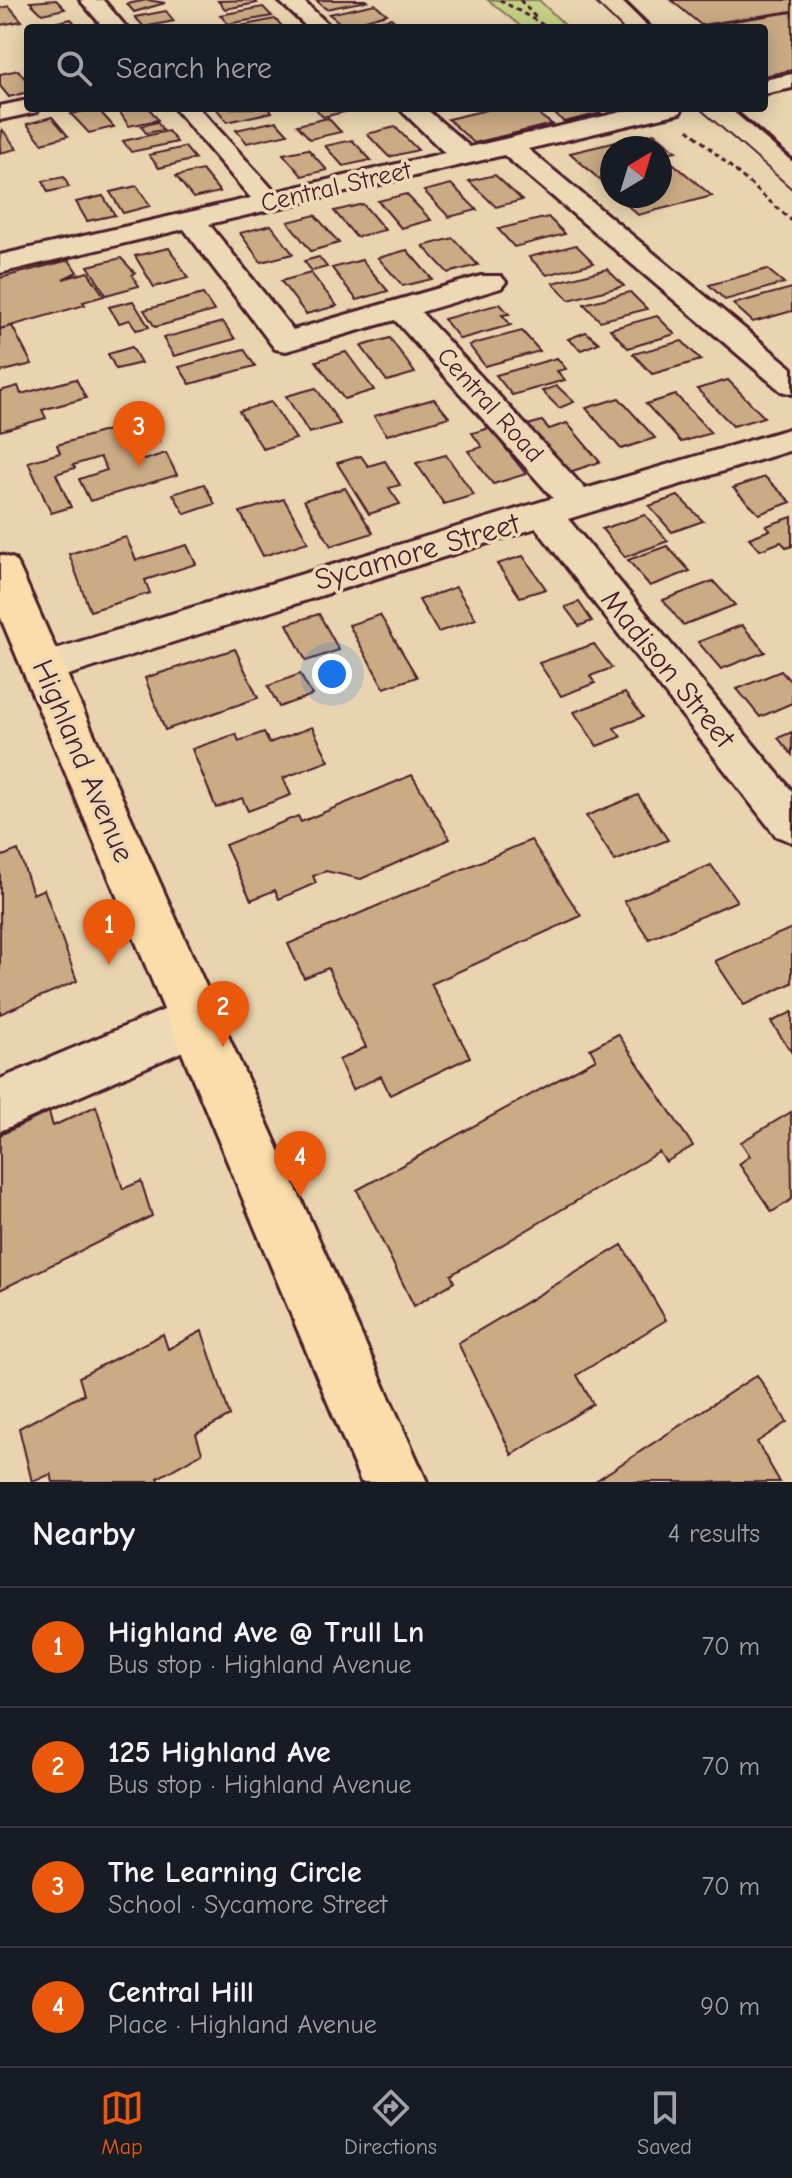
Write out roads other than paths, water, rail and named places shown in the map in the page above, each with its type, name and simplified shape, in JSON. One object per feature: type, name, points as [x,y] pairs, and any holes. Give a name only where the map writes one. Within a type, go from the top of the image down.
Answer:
[{"type":"main road","name":"Highland Avenue","points":[[0,569],[394,1482]]},
{"type":"street","points":[[91,0],[112,24]]},
{"type":"street","points":[[289,0],[316,24]]},
{"type":"street","points":[[768,86],[792,81]]},
{"type":"street","points":[[0,113],[24,108]]},
{"type":"street","points":[[190,112],[270,203]]},
{"type":"street","points":[[415,112],[462,154]]},
{"type":"street","name":"Central Street","points":[[0,264],[270,203],[462,154],[672,114]]},
{"type":"street","points":[[507,144],[792,384]]},
{"type":"street","points":[[192,221],[286,342],[491,282]]},
{"type":"street","name":"Central Road","points":[[401,308],[561,508]]},
{"type":"street","name":"Sycamore Street","points":[[43,668],[561,508],[788,446]]},
{"type":"street","name":"Madison Street","points":[[561,508],[792,823]]},
{"type":"street","points":[[0,1105],[195,1021]]},
{"type":"tram line","points":[[593,0],[618,24]]},
{"type":"tram line","points":[[704,112],[792,189]]},
{"type":"railway","points":[[623,0],[648,24]]},
{"type":"railway","points":[[737,112],[792,159]]},
{"type":"place","name":"The Learning Circle","points":[[139,467]]},
{"type":"place","name":"Highland Ave @ Trull Ln","points":[[109,965]]},
{"type":"place","name":"125 Highland Ave","points":[[223,1047]]},
{"type":"place","name":"Central Hill","points":[[300,1197]]}]
